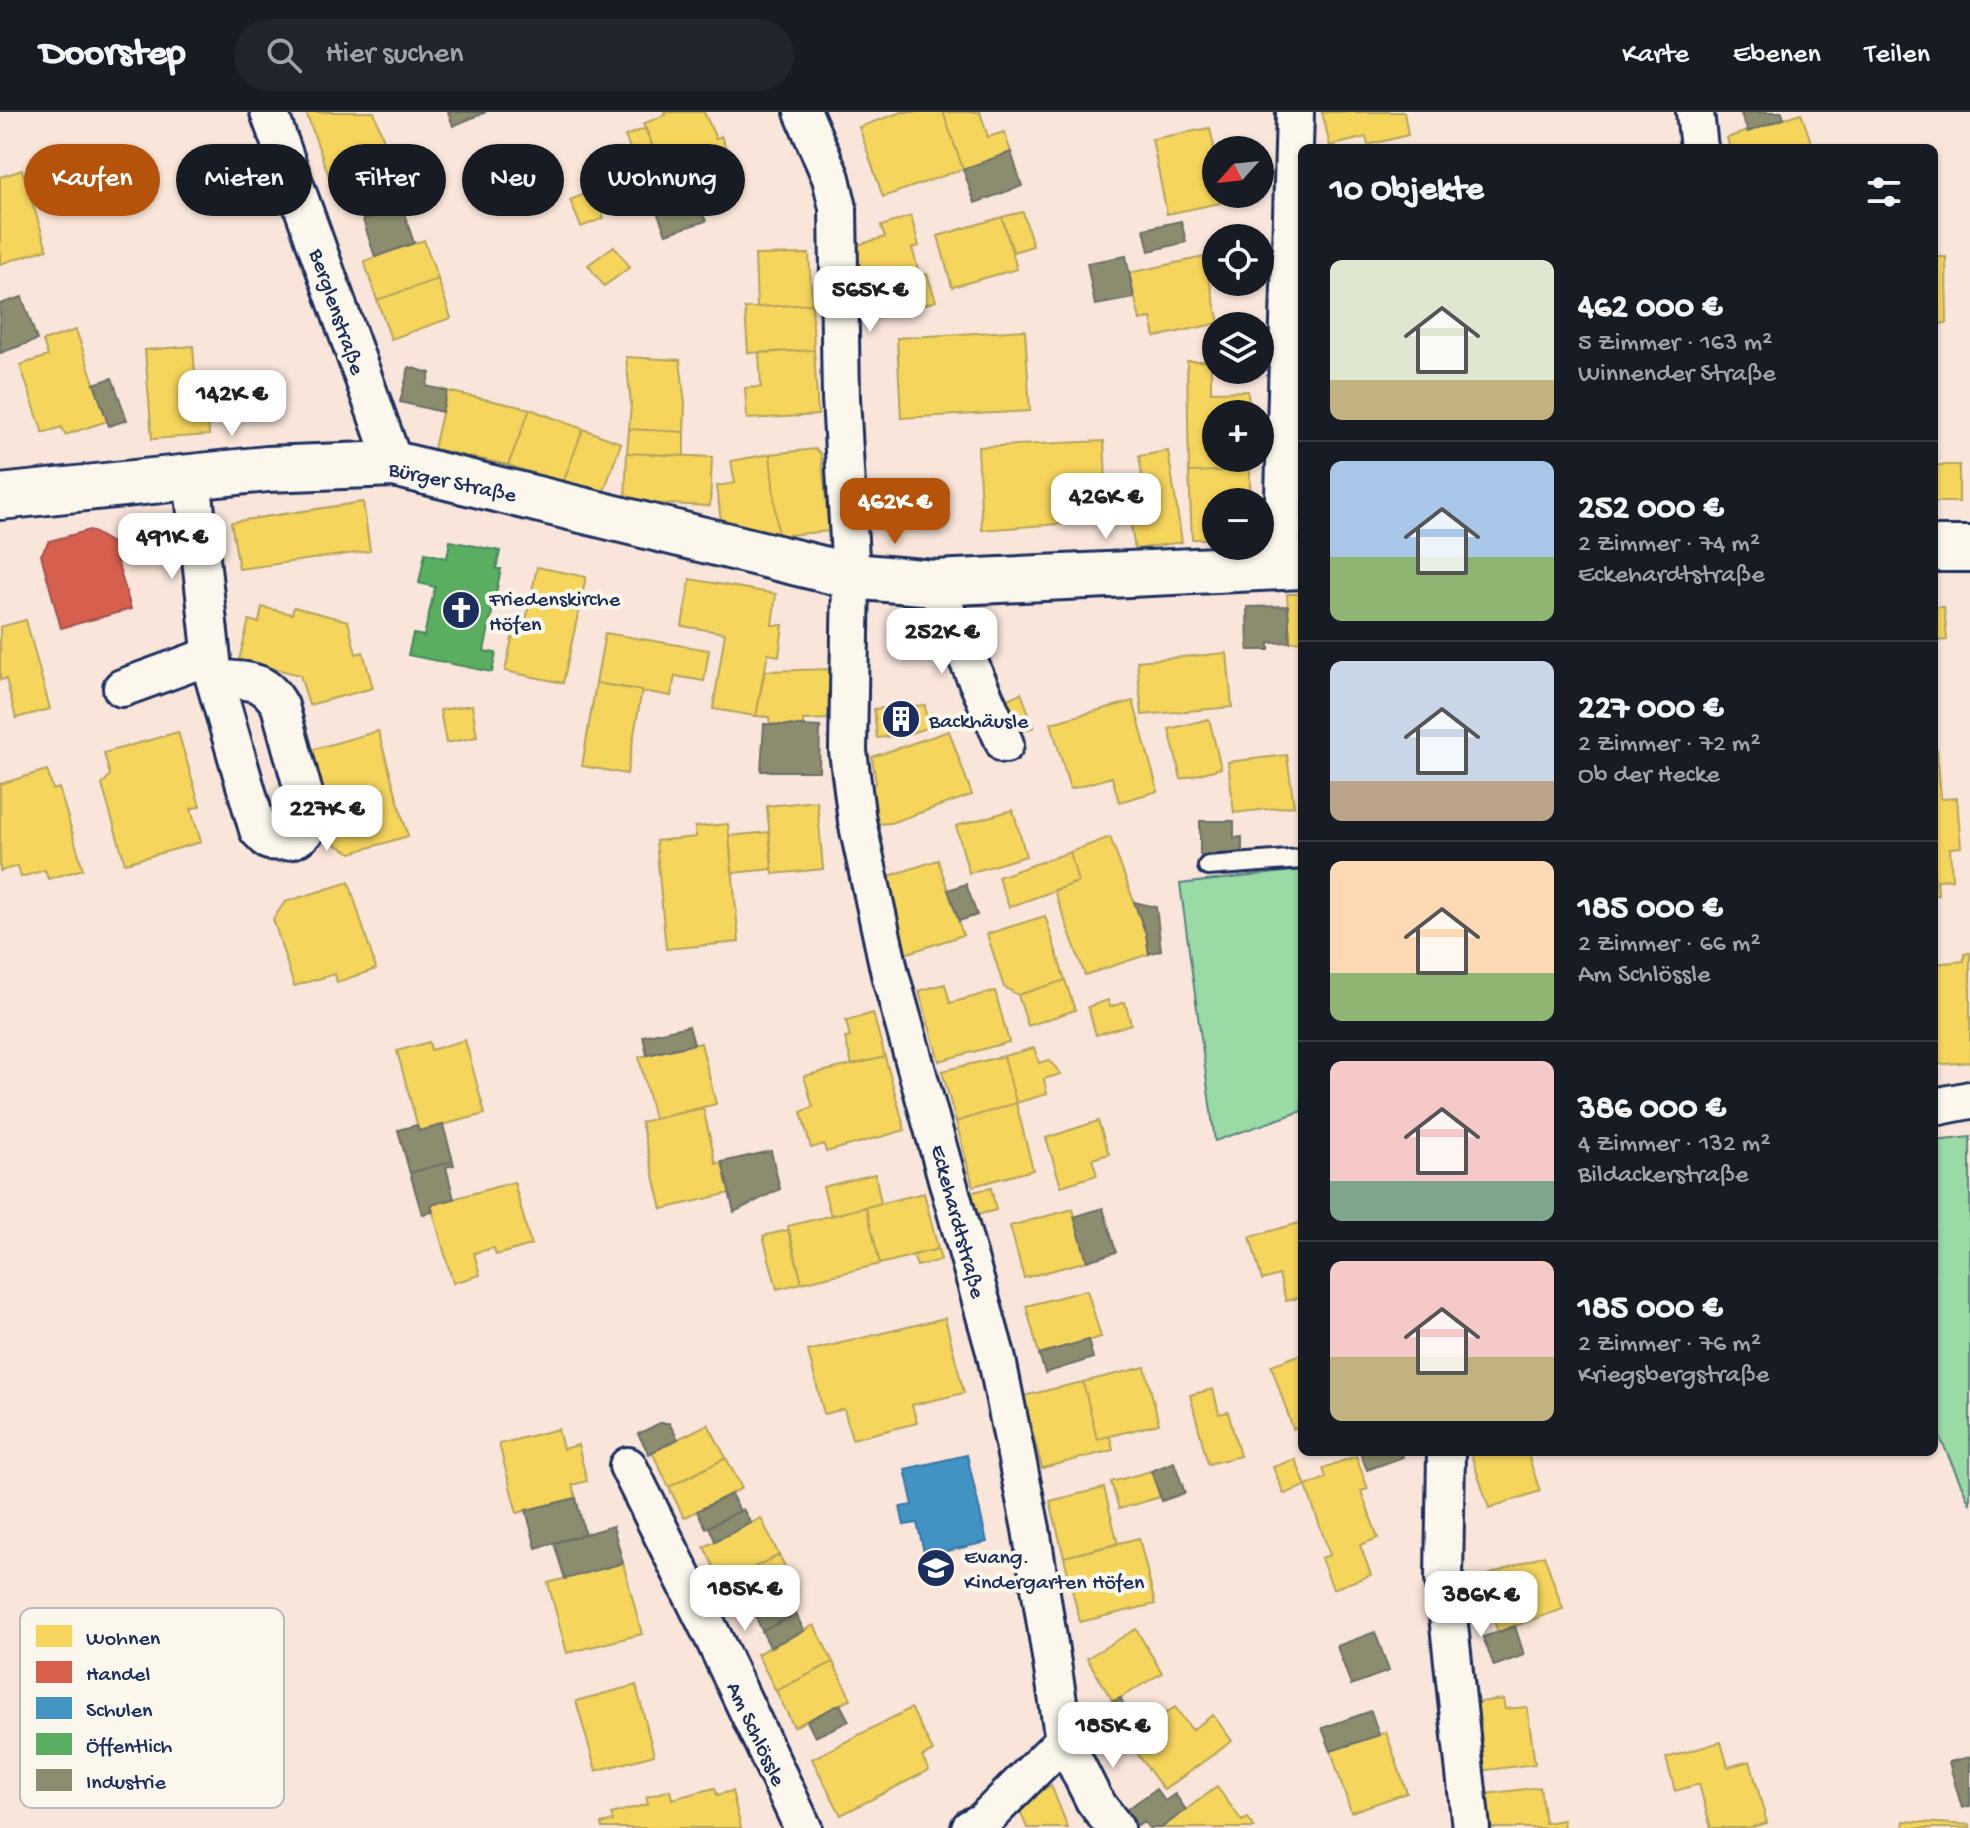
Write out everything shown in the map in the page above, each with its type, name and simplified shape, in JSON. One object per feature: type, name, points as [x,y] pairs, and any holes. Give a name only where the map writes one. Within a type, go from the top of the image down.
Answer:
[{"type":"street","name":"Berglenstraße","points":[[269,112],[394,464]]},
{"type":"street","name":"Eckehardtstraße","points":[[803,112],[831,178],[838,208],[841,398],[851,576],[848,751],[857,821],[890,974],[996,1355],[1031,1529],[1064,1740],[1094,1800],[1115,1828]]},
{"type":"street","points":[[1292,567],[1295,112]]},
{"type":"street","points":[[1695,112],[1699,144]]},
{"type":"street","name":"Bürger Straße","points":[[0,497],[280,468],[394,464],[851,576],[934,583],[1292,567]]},
{"type":"street","points":[[122,688],[212,667],[192,476]]},
{"type":"street","points":[[1938,549],[1970,549]]},
{"type":"street","points":[[934,583],[1005,744]]},
{"type":"street","points":[[1938,1106],[1970,1100]]},
{"type":"street","points":[[1446,1456],[1444,1579],[1471,1828]]},
{"type":"street","name":"Am Schlössle","points":[[628,1466],[803,1828]]},
{"type":"street","points":[[970,1828],[983,1821],[1064,1740]]},
{"type":"lane","points":[[1208,866],[1298,859]]},
{"type":"green space","points":[[1298,870],[1298,1112],[1215,1141],[1180,884]]},
{"type":"green space","points":[[1970,1137],[1970,1504],[1938,1433],[1938,1141]]},
{"type":"building: Wohnen","points":[[306,112],[374,112],[385,144],[328,144],[328,174]]},
{"type":"building: Wohnen","points":[[664,112],[704,112],[716,139],[721,136],[724,144],[652,144],[643,124],[665,115]]},
{"type":"building: Wohnen","points":[[902,112],[943,112],[963,169],[883,197],[859,127]]},
{"type":"building: Wohnen","points":[[943,112],[980,112],[988,137],[1004,132],[1011,152],[963,169]]},
{"type":"building: Wohnen","points":[[1322,112],[1404,112],[1408,135],[1372,144],[1368,144],[1366,137],[1330,144]]},
{"type":"building: Wohnen","points":[[1801,113],[1812,144],[1729,144],[1727,138]]},
{"type":"building: Wohnen","points":[[646,128],[652,144],[628,144],[625,136]]},
{"type":"building: Wohnen","points":[[1210,128],[1212,136],[1202,136],[1202,207],[1167,214],[1152,139]]},
{"type":"building: Wohnen","points":[[22,170],[24,216],[37,216],[47,249],[0,264],[0,177]]},
{"type":"building: Wohnen","points":[[580,196],[580,216],[604,218],[581,227],[570,200]]},
{"type":"building: Wohnen","points":[[1023,212],[1033,246],[1013,252],[1002,217]]},
{"type":"building: Wohnen","points":[[911,216],[919,246],[912,248],[920,276],[927,274],[936,301],[876,319],[854,246],[885,237],[881,226]]},
{"type":"building: Wohnen","points":[[1002,217],[1017,269],[952,287],[938,236]]},
{"type":"building: Wohnen","points":[[424,240],[438,279],[377,300],[364,261]]},
{"type":"building: Wohnen","points":[[614,246],[630,267],[604,286],[588,265]]},
{"type":"building: Wohnen","points":[[809,254],[812,304],[757,307],[755,255]]},
{"type":"building: Wohnen","points":[[1202,257],[1202,296],[1213,296],[1216,312],[1202,312],[1202,327],[1155,337],[1151,318],[1140,320],[1129,273]]},
{"type":"building: Wohnen","points":[[1938,257],[1946,257],[1947,323],[1938,324]]},
{"type":"building: Wohnen","points":[[438,279],[451,318],[391,339],[377,300]]},
{"type":"building: Wohnen","points":[[812,304],[814,350],[748,353],[745,308]]},
{"type":"building: Wohnen","points":[[76,330],[107,421],[65,435],[62,427],[43,433],[20,365],[48,356],[43,341]]},
{"type":"building: Wohnen","points":[[1025,330],[1030,411],[901,418],[897,338]]},
{"type":"building: Wohnen","points":[[193,346],[195,374],[205,374],[209,435],[152,439],[145,350]]},
{"type":"building: Wohnen","points":[[814,350],[818,415],[747,419],[745,388],[761,387],[759,353]]},
{"type":"building: Wohnen","points":[[626,357],[680,360],[685,404],[684,432],[629,429],[631,404]]},
{"type":"building: Wohnen","points":[[1187,361],[1202,361],[1202,384],[1211,384],[1211,392],[1248,391],[1248,400],[1202,400],[1202,472],[1189,472]]},
{"type":"building: Wohnen","points":[[447,391],[530,409],[508,465],[434,449]]},
{"type":"building: Wohnen","points":[[530,409],[583,429],[563,483],[508,465]]},
{"type":"building: Wohnen","points":[[583,429],[621,443],[602,497],[563,483]]},
{"type":"building: Wohnen","points":[[629,429],[684,432],[684,456],[627,453]]},
{"type":"building: Wohnen","points":[[1104,441],[1108,520],[982,530],[978,447]]},
{"type":"building: Wohnen","points":[[816,449],[821,454],[829,531],[778,536],[770,454]]},
{"type":"building: Wohnen","points":[[1168,451],[1182,542],[1135,549],[1126,497],[1145,494],[1139,456]]},
{"type":"building: Wohnen","points":[[627,453],[712,457],[710,506],[625,502]]},
{"type":"building: Wohnen","points":[[770,454],[778,536],[749,538],[748,528],[722,531],[717,486],[735,483],[731,461]]},
{"type":"building: Wohnen","points":[[1938,465],[1959,465],[1959,502],[1938,502]]},
{"type":"building: Wohnen","points":[[1189,472],[1250,472],[1250,488],[1202,488],[1202,539],[1192,539]]},
{"type":"building: Wohnen","points":[[363,502],[370,551],[239,569],[231,522]]},
{"type":"building: Wohnen","points":[[537,567],[586,577],[563,683],[505,671],[514,629],[524,630]]},
{"type":"building: Wohnen","points":[[690,579],[776,594],[772,625],[783,625],[779,656],[768,654],[756,716],[713,709],[725,633],[682,626]]},
{"type":"building: Wohnen","points":[[1287,594],[1298,594],[1298,641],[1290,642]]},
{"type":"building: Wohnen","points":[[262,607],[292,614],[294,607],[348,621],[356,654],[363,652],[373,688],[309,705],[300,675],[239,660],[249,620],[259,623]]},
{"type":"building: Wohnen","points":[[1938,607],[1944,607],[1947,640],[1938,641]]},
{"type":"building: Wohnen","points":[[26,620],[50,709],[16,718],[6,679],[0,680],[0,627]]},
{"type":"building: Wohnen","points":[[605,633],[709,650],[704,681],[675,676],[671,696],[596,683]]},
{"type":"building: Wohnen","points":[[1227,653],[1232,707],[1142,715],[1137,661]]},
{"type":"building: Wohnen","points":[[832,669],[830,719],[803,720],[803,727],[770,724],[769,717],[756,716],[764,671]]},
{"type":"building: Wohnen","points":[[596,683],[642,690],[627,774],[582,766]]},
{"type":"building: Wohnen","points":[[1021,693],[1034,727],[1011,736],[998,703]]},
{"type":"building: Wohnen","points":[[1133,701],[1158,791],[1119,802],[1112,777],[1070,789],[1051,723]]},
{"type":"building: Wohnen","points":[[472,705],[477,737],[446,743],[440,710]]},
{"type":"building: Wohnen","name":"Backhäusle","points":[[925,705],[927,728],[877,738],[874,709]]},
{"type":"building: Wohnen","points":[[1209,719],[1221,768],[1181,779],[1169,729]]},
{"type":"building: Wohnen","points":[[378,731],[408,836],[351,853],[329,841],[304,752]]},
{"type":"building: Wohnen","points":[[949,731],[972,795],[890,823],[875,824],[864,787],[876,783],[872,757]]},
{"type":"building: Wohnen","points":[[178,732],[200,806],[191,809],[201,842],[125,863],[102,785],[110,775],[104,753]]},
{"type":"building: Wohnen","points":[[1287,755],[1294,806],[1234,813],[1228,762]]},
{"type":"building: Wohnen","points":[[1938,762],[1941,799],[1957,798],[1961,847],[1950,848],[1952,879],[1938,880]]},
{"type":"building: Wohnen","points":[[47,770],[53,790],[59,788],[83,869],[48,879],[45,870],[21,877],[18,866],[0,871],[0,784]]},
{"type":"building: Wohnen","points":[[817,801],[823,869],[773,874],[767,806]]},
{"type":"building: Wohnen","points":[[1013,810],[1026,856],[969,873],[956,826]]},
{"type":"building: Wohnen","points":[[728,824],[739,942],[666,949],[656,841],[696,837],[695,827]]},
{"type":"building: Wohnen","points":[[769,832],[772,869],[732,873],[729,836]]},
{"type":"building: Wohnen","points":[[1110,837],[1146,934],[1149,954],[1085,975],[1054,890],[1078,882],[1070,852]]},
{"type":"building: Wohnen","points":[[1070,852],[1078,882],[1009,907],[998,877]]},
{"type":"building: Wohnen","points":[[938,860],[963,935],[905,954],[880,879]]},
{"type":"building: Wohnen","points":[[349,882],[376,969],[337,982],[335,974],[294,986],[273,919],[285,902]]},
{"type":"building: Wohnen","points":[[1045,916],[1065,980],[1018,995],[1004,987],[987,934]]},
{"type":"building: Wohnen","points":[[1970,953],[1970,1062],[1938,1065],[1938,964],[1964,961],[1964,954]]},
{"type":"building: Wohnen","points":[[1065,980],[1075,1010],[1028,1026],[1018,995]]},
{"type":"building: Wohnen","points":[[945,984],[950,1003],[995,991],[1009,1042],[939,1061],[919,991]]},
{"type":"building: Wohnen","points":[[1108,1000],[1110,1007],[1125,1002],[1131,1024],[1096,1035],[1088,1007]]},
{"type":"building: Wohnen","points":[[873,1013],[885,1057],[852,1065],[845,1038],[850,1037],[846,1021]]},
{"type":"building: Wohnen","points":[[465,1040],[485,1114],[419,1131],[397,1051],[429,1042],[431,1050]]},
{"type":"building: Wohnen","points":[[701,1043],[716,1104],[654,1119],[639,1057]]},
{"type":"building: Wohnen","points":[[1034,1048],[1039,1063],[1049,1060],[1061,1074],[1044,1079],[1047,1094],[1016,1103],[1004,1056]]},
{"type":"building: Wohnen","points":[[1004,1056],[1016,1103],[956,1122],[942,1071]]},
{"type":"building: Wohnen","points":[[885,1057],[905,1130],[826,1152],[824,1144],[811,1148],[801,1112],[813,1107],[804,1076]]},
{"type":"building: Wohnen","points":[[1016,1103],[1033,1170],[973,1186],[956,1122]]},
{"type":"building: Wohnen","points":[[703,1108],[716,1164],[722,1162],[730,1193],[662,1209],[641,1122]]},
{"type":"building: Wohnen","points":[[1098,1121],[1109,1154],[1092,1159],[1097,1175],[1061,1186],[1046,1138]]},
{"type":"building: Wohnen","points":[[875,1174],[881,1203],[831,1216],[823,1187]]},
{"type":"building: Wohnen","points":[[514,1182],[531,1245],[496,1255],[494,1248],[474,1253],[480,1275],[453,1283],[431,1205]]},
{"type":"building: Wohnen","points":[[991,1188],[996,1210],[969,1217],[964,1194]]},
{"type":"building: Wohnen","points":[[924,1193],[938,1249],[880,1264],[866,1207]]},
{"type":"building: Wohnen","points":[[866,1207],[880,1264],[802,1283],[788,1226]]},
{"type":"building: Wohnen","points":[[1073,1209],[1087,1261],[1024,1278],[1010,1226]]},
{"type":"building: Wohnen","points":[[1298,1223],[1298,1298],[1286,1301],[1279,1275],[1262,1280],[1250,1237]]},
{"type":"building: Wohnen","points":[[788,1230],[802,1283],[777,1289],[763,1236]]},
{"type":"building: Wohnen","points":[[938,1249],[941,1260],[917,1266],[913,1255]]},
{"type":"building: Wohnen","points":[[1087,1290],[1101,1337],[1039,1354],[1026,1306]]},
{"type":"building: Wohnen","points":[[945,1318],[964,1393],[912,1405],[917,1423],[852,1439],[844,1409],[824,1414],[808,1351]]},
{"type":"building: Wohnen","points":[[1298,1355],[1298,1427],[1293,1429],[1271,1365]]},
{"type":"building: Wohnen","points":[[1145,1367],[1159,1424],[1097,1439],[1083,1382]]},
{"type":"building: Wohnen","points":[[1083,1382],[1097,1439],[1110,1436],[1113,1450],[1042,1468],[1023,1396]]},
{"type":"building: Wohnen","points":[[1213,1389],[1219,1414],[1228,1412],[1240,1456],[1208,1464],[1190,1395]]},
{"type":"building: Wohnen","points":[[708,1424],[726,1458],[669,1487],[652,1452]]},
{"type":"building: Wohnen","points":[[558,1429],[563,1449],[578,1445],[587,1481],[572,1485],[576,1498],[517,1513],[499,1444]]},
{"type":"building: Wohnen","points":[[1356,1456],[1368,1489],[1361,1491],[1378,1538],[1360,1545],[1371,1575],[1333,1589],[1321,1558],[1330,1555],[1306,1486],[1326,1478],[1323,1468]]},
{"type":"building: Wohnen","points":[[1471,1456],[1528,1456],[1540,1491],[1489,1508]]},
{"type":"building: Wohnen","points":[[726,1458],[742,1488],[684,1518],[669,1487]]},
{"type":"building: Wohnen","points":[[1295,1459],[1306,1486],[1284,1494],[1273,1467]]},
{"type":"building: Wohnen","points":[[1151,1471],[1160,1497],[1119,1509],[1111,1482]]},
{"type":"building: Wohnen","points":[[1104,1488],[1118,1544],[1064,1557],[1050,1501]]},
{"type":"building: Wohnen","points":[[761,1518],[779,1555],[722,1583],[704,1547]]},
{"type":"building: Wohnen","points":[[1139,1538],[1155,1604],[1080,1622],[1064,1557]]},
{"type":"building: Wohnen","points":[[779,1555],[798,1591],[741,1620],[722,1583]]},
{"type":"building: Wohnen","points":[[1544,1555],[1563,1609],[1498,1632],[1479,1578]]},
{"type":"building: Wohnen","points":[[623,1563],[642,1634],[567,1653],[548,1583]]},
{"type":"building: Wohnen","points":[[814,1625],[833,1662],[776,1691],[757,1654]]},
{"type":"building: Wohnen","points":[[1136,1629],[1162,1673],[1113,1702],[1087,1658]]},
{"type":"building: Wohnen","points":[[833,1662],[851,1699],[794,1727],[776,1691]]},
{"type":"building: Wohnen","points":[[636,1685],[654,1755],[596,1771],[576,1701]]},
{"type":"building: Wohnen","points":[[1503,1699],[1505,1709],[1527,1707],[1535,1764],[1479,1771],[1471,1703]]},
{"type":"building: Wohnen","points":[[1175,1707],[1192,1730],[1213,1715],[1232,1741],[1164,1790],[1128,1741]]},
{"type":"building: Wohnen","points":[[911,1708],[933,1751],[922,1757],[929,1770],[841,1815],[812,1759]]},
{"type":"building: Wohnen","points":[[1386,1732],[1407,1793],[1351,1812],[1331,1751]]},
{"type":"building: Wohnen","points":[[1721,1742],[1728,1767],[1750,1761],[1767,1823],[1748,1828],[1711,1828],[1699,1784],[1675,1791],[1666,1758]]},
{"type":"building: Wohnen","points":[[1051,1785],[1068,1828],[1027,1828],[1018,1806]]},
{"type":"building: Wohnen","points":[[1217,1787],[1242,1821],[1248,1818],[1255,1828],[1161,1828]]},
{"type":"building: Wohnen","points":[[1540,1787],[1545,1823],[1563,1820],[1564,1828],[1489,1828],[1485,1794]]},
{"type":"building: Wohnen","points":[[715,1788],[717,1795],[732,1791],[741,1828],[602,1828],[601,1824],[613,1821],[611,1814],[648,1804],[646,1797],[670,1790],[672,1799]]},
{"type":"building: Wohnen","points":[[1904,1821],[1970,1825],[1970,1828],[1903,1828]]},
{"type":"building: Handel","points":[[90,530],[112,543],[131,609],[61,628],[41,555],[49,541]]},
{"type":"building: Schulen","points":[[967,1455],[987,1542],[925,1556],[917,1523],[904,1525],[900,1507],[913,1505],[905,1469]]},
{"type":"building: Öffentlich","name":"Friedenskirche Höfen","points":[[450,541],[500,551],[496,569],[501,569],[484,651],[496,653],[492,672],[408,655],[413,634],[424,636],[435,587],[419,583],[425,553],[447,558]]},
{"type":"building: Industrie","points":[[448,112],[486,112],[453,126]]},
{"type":"building: Industrie","points":[[1782,112],[1784,119],[1748,132],[1741,114]]},
{"type":"building: Industrie","points":[[1011,152],[1022,186],[975,203],[963,169]]},
{"type":"building: Industrie","points":[[375,216],[405,216],[414,243],[375,257],[363,220]]},
{"type":"building: Industrie","points":[[659,216],[704,216],[706,221],[666,234]]},
{"type":"building: Industrie","points":[[1181,221],[1186,242],[1149,251],[1144,229]]},
{"type":"building: Industrie","points":[[1126,256],[1134,298],[1095,305],[1087,263]]},
{"type":"building: Industrie","points":[[22,297],[37,340],[0,353],[0,304]]},
{"type":"building: Industrie","points":[[409,367],[430,373],[426,386],[447,391],[442,412],[400,402]]},
{"type":"building: Industrie","points":[[112,378],[127,420],[109,426],[94,384]]},
{"type":"building: Industrie","points":[[1288,606],[1290,642],[1269,643],[1269,650],[1248,650],[1247,607]]},
{"type":"building: Industrie","points":[[764,724],[820,727],[819,771],[761,771]]},
{"type":"building: Industrie","points":[[1200,821],[1234,821],[1234,838],[1242,837],[1242,854],[1200,855]]},
{"type":"building: Industrie","points":[[966,884],[977,915],[959,921],[948,890]]},
{"type":"building: Industrie","points":[[1134,902],[1156,907],[1161,950],[1149,954],[1146,934]]},
{"type":"building: Industrie","points":[[689,1026],[694,1044],[647,1055],[643,1036]]},
{"type":"building: Industrie","points":[[417,1125],[419,1131],[443,1125],[453,1161],[410,1173],[398,1130]]},
{"type":"building: Industrie","points":[[771,1151],[780,1189],[734,1212],[722,1162]]},
{"type":"building: Industrie","points":[[453,1161],[454,1165],[446,1167],[454,1199],[431,1205],[433,1212],[422,1214],[410,1173]]},
{"type":"building: Industrie","points":[[1103,1208],[1116,1252],[1087,1261],[1074,1217]]},
{"type":"building: Industrie","points":[[1088,1340],[1093,1358],[1045,1373],[1039,1354]]},
{"type":"building: Industrie","points":[[660,1423],[669,1423],[678,1439],[649,1454],[638,1434]]},
{"type":"building: Industrie","points":[[1362,1456],[1403,1457],[1367,1470]]},
{"type":"building: Industrie","points":[[1174,1462],[1185,1493],[1162,1501],[1151,1471]]},
{"type":"building: Industrie","points":[[731,1494],[740,1511],[706,1528],[697,1511]]},
{"type":"building: Industrie","points":[[576,1498],[585,1534],[536,1548],[526,1510]]},
{"type":"building: Industrie","points":[[743,1509],[751,1523],[715,1541],[709,1527]]},
{"type":"building: Industrie","points":[[613,1526],[623,1563],[565,1579],[554,1543]]},
{"type":"building: Industrie","points":[[787,1597],[796,1614],[762,1631],[754,1613]]},
{"type":"building: Industrie","points":[[796,1614],[804,1631],[770,1647],[762,1631]]},
{"type":"building: Industrie","points":[[1515,1626],[1524,1655],[1494,1666],[1483,1637]]},
{"type":"building: Industrie","points":[[1375,1632],[1389,1671],[1351,1685],[1337,1646]]},
{"type":"building: Industrie","points":[[1121,1698],[1129,1719],[1096,1731],[1089,1710]]},
{"type":"building: Industrie","points":[[840,1704],[849,1721],[815,1737],[807,1721]]},
{"type":"building: Industrie","points":[[1371,1711],[1379,1735],[1331,1751],[1322,1728]]},
{"type":"building: Industrie","points":[[1970,1757],[1970,1806],[1962,1808],[1949,1762]]},
{"type":"building: Industrie","points":[[1156,1789],[1165,1801],[1175,1794],[1186,1810],[1161,1828],[1149,1828],[1144,1822],[1138,1826],[1126,1810]]},
{"type":"place","name":"Friedenskirche Höfen","points":[[461,610]]},
{"type":"place","name":"Backhäusle","points":[[901,719]]},
{"type":"place","name":"Evang. Kindergarten Höfen","points":[[936,1568]]}]
